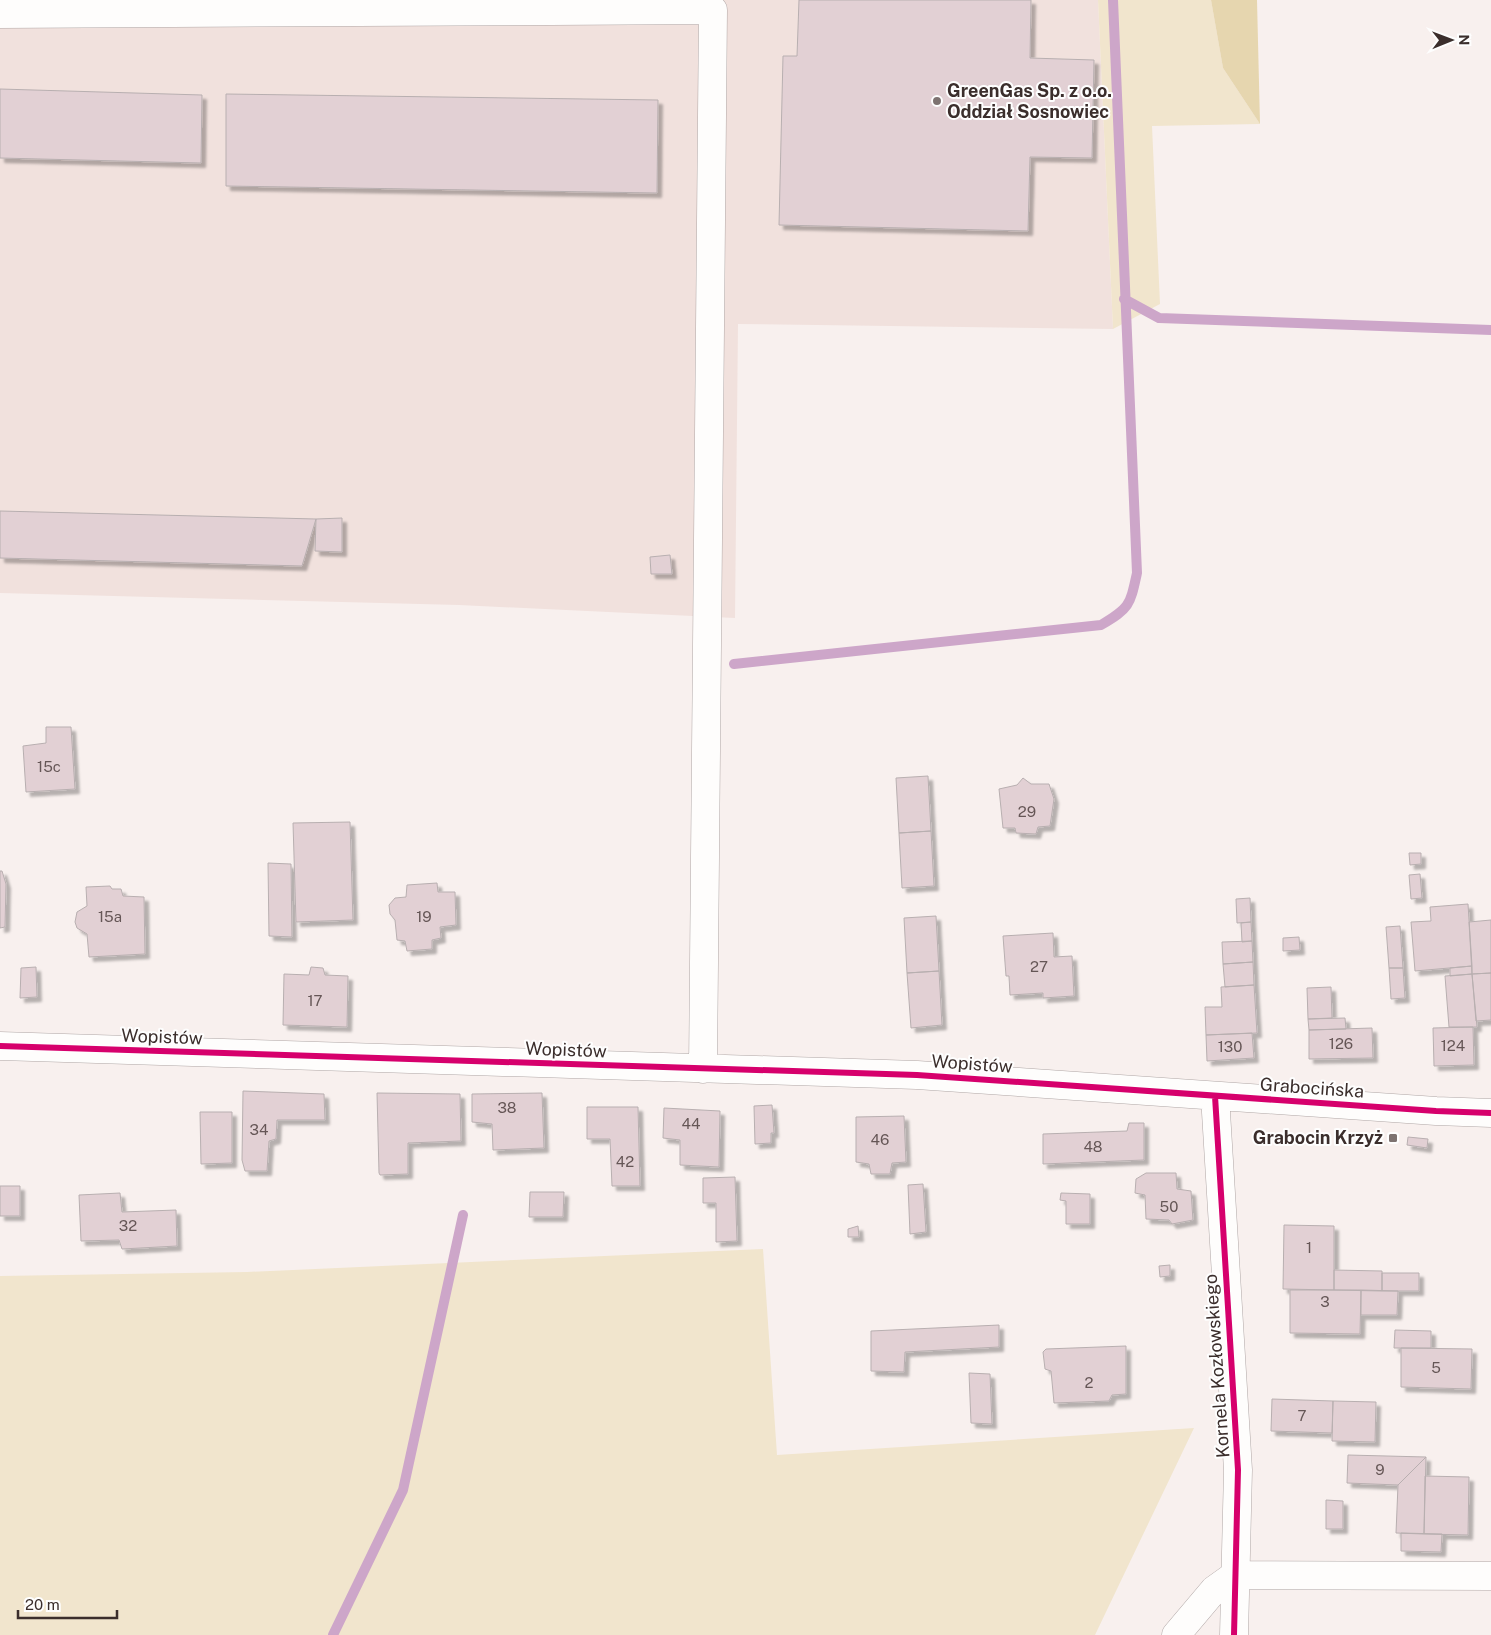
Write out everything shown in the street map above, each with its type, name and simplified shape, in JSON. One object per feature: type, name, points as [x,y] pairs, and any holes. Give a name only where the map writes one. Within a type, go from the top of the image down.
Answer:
[{"type":"street","points":[[0,14],[713,10],[704,1069]]},
{"type":"street","name":"Wopistów","points":[[0,1046],[917,1076],[1132,1090]]},
{"type":"street","name":"Grabocińska","points":[[1132,1090],[1436,1111],[1491,1113]]},
{"type":"street","name":"Kornela Kozłowskiego","points":[[1215,1096],[1238,1470],[1234,1635]]},
{"type":"street","points":[[1176,1635],[1214,1590],[1235,1576],[1491,1576]]},
{"type":"shaded area","points":[[0,0],[1098,0],[1113,329],[738,324],[735,618],[459,605],[0,593]]},
{"type":"shaded area","points":[[1098,0],[1211,0],[1223,68],[1260,124],[1152,126],[1160,304],[1113,329]]},
{"type":"shaded area","points":[[1211,0],[1257,0],[1260,124],[1223,68]]},
{"type":"shaded area","points":[[763,1249],[777,1455],[1194,1428],[1095,1635],[0,1635],[0,1276],[247,1272]]},
{"type":"building","name":"GreenGas Sp. z o.o. Oddział Sosnowiec","points":[[799,0],[1031,0],[1030,58],[1094,60],[1092,158],[1030,157],[1028,231],[779,225],[783,56],[797,56]]},
{"type":"building","points":[[0,89],[202,95],[201,163],[0,158]]},
{"type":"building","points":[[226,94],[658,100],[657,193],[226,186]]},
{"type":"building","points":[[0,511],[316,519],[302,566],[0,558]]},
{"type":"building","points":[[342,518],[342,552],[315,551],[316,519]]},
{"type":"building","points":[[670,555],[672,574],[651,574],[650,557]]},
{"type":"building","points":[[46,727],[71,727],[75,789],[26,792],[23,746],[46,743]]},
{"type":"building","points":[[928,776],[931,831],[899,833],[896,778]]},
{"type":"building","points":[[1023,778],[1031,784],[1049,784],[1054,799],[1050,826],[1038,827],[1036,834],[1016,833],[1015,828],[1003,828],[999,789],[1017,785]]},
{"type":"building","points":[[350,822],[353,920],[296,922],[293,823]]},
{"type":"building","points":[[931,831],[934,886],[902,888],[899,833]]},
{"type":"building","points":[[1409,853],[1421,853],[1421,864],[1410,865]]},
{"type":"building","points":[[268,863],[291,864],[292,937],[269,936]]},
{"type":"building","points":[[0,871],[2,871],[6,884],[5,927],[0,928]]},
{"type":"building","points":[[1420,874],[1422,898],[1411,899],[1409,875]]},
{"type":"building","points":[[437,883],[438,892],[455,892],[456,925],[440,927],[441,938],[432,940],[432,949],[407,951],[405,941],[397,940],[395,920],[390,914],[389,905],[395,898],[406,897],[407,885]]},
{"type":"building","points":[[110,886],[112,889],[121,889],[123,896],[144,897],[145,954],[89,957],[87,934],[77,928],[75,922],[77,912],[87,906],[86,887]]},
{"type":"building","points":[[1250,898],[1251,922],[1237,923],[1236,899]]},
{"type":"building","points":[[1468,904],[1472,966],[1415,971],[1411,922],[1431,921],[1430,907]]},
{"type":"building","points":[[936,916],[939,971],[907,973],[904,918]]},
{"type":"building","points":[[1491,920],[1491,973],[1472,974],[1469,922]]},
{"type":"building","points":[[1251,922],[1252,941],[1242,942],[1241,923]]},
{"type":"building","points":[[1400,926],[1403,968],[1389,968],[1386,927]]},
{"type":"building","points":[[1053,933],[1054,957],[1072,956],[1074,996],[1043,998],[1043,993],[1010,995],[1009,976],[1006,976],[1003,936]]},
{"type":"building","points":[[1299,937],[1300,950],[1283,951],[1283,938]]},
{"type":"building","points":[[1252,941],[1253,962],[1223,964],[1222,942]]},
{"type":"building","points":[[1253,962],[1254,985],[1225,987],[1223,964]]},
{"type":"building","points":[[1472,966],[1472,974],[1450,976],[1450,968]]},
{"type":"building","points":[[36,967],[37,997],[20,998],[21,968]]},
{"type":"building","points":[[311,967],[323,968],[325,975],[348,976],[347,1027],[283,1025],[284,974],[309,975]]},
{"type":"building","points":[[1389,968],[1403,968],[1405,998],[1391,999]]},
{"type":"building","points":[[939,971],[942,1025],[911,1028],[907,973]]},
{"type":"building","points":[[1491,973],[1491,1020],[1476,1021],[1472,974]]},
{"type":"building","points":[[1472,974],[1477,1027],[1449,1027],[1445,976]]},
{"type":"building","points":[[1254,985],[1257,1033],[1206,1035],[1205,1007],[1222,1007],[1221,987]]},
{"type":"building","points":[[1331,987],[1332,1018],[1308,1019],[1307,988]]},
{"type":"building","points":[[1345,1018],[1346,1029],[1309,1030],[1308,1019]]},
{"type":"building","points":[[1473,1027],[1474,1065],[1434,1066],[1433,1028]]},
{"type":"building","points":[[1372,1028],[1373,1058],[1309,1059],[1309,1030]]},
{"type":"building","points":[[1252,1033],[1254,1058],[1207,1061],[1206,1035]]},
{"type":"building","points":[[243,1091],[324,1094],[325,1120],[277,1120],[276,1139],[269,1141],[267,1171],[245,1171],[242,1160]]},
{"type":"building","points":[[377,1093],[460,1094],[461,1141],[408,1143],[408,1174],[380,1175]]},
{"type":"building","points":[[542,1093],[544,1148],[493,1150],[492,1124],[472,1122],[472,1094]]},
{"type":"building","points":[[772,1105],[774,1133],[771,1133],[771,1143],[755,1144],[754,1106]]},
{"type":"building","points":[[587,1107],[638,1107],[640,1186],[612,1186],[610,1139],[587,1139]]},
{"type":"building","points":[[664,1108],[720,1111],[719,1167],[680,1165],[680,1140],[663,1138]]},
{"type":"building","points":[[200,1112],[232,1112],[232,1163],[201,1164]]},
{"type":"building","points":[[904,1116],[906,1162],[892,1163],[890,1174],[871,1174],[869,1164],[856,1162],[856,1117]]},
{"type":"building","points":[[1129,1123],[1144,1123],[1144,1160],[1043,1164],[1043,1134],[1127,1131]]},
{"type":"building","points":[[1408,1137],[1428,1139],[1427,1148],[1407,1145]]},
{"type":"building","points":[[1146,1173],[1176,1173],[1177,1189],[1191,1191],[1193,1220],[1172,1224],[1169,1220],[1146,1219],[1145,1195],[1135,1193],[1136,1179]]},
{"type":"building","points":[[735,1177],[737,1241],[716,1242],[716,1203],[703,1203],[703,1178]]},
{"type":"building","points":[[923,1184],[926,1232],[910,1234],[908,1185]]},
{"type":"building","points":[[0,1186],[20,1186],[20,1216],[0,1216]]},
{"type":"building","points":[[530,1192],[564,1192],[563,1217],[529,1217]]},
{"type":"building","points":[[120,1193],[122,1212],[176,1210],[177,1246],[122,1249],[119,1240],[81,1241],[79,1195]]},
{"type":"building","points":[[1061,1193],[1090,1194],[1090,1224],[1066,1224],[1066,1201],[1060,1200]]},
{"type":"building","points":[[1284,1225],[1334,1226],[1334,1290],[1283,1289]]},
{"type":"building","points":[[858,1226],[859,1237],[848,1237],[848,1229]]},
{"type":"building","points":[[1170,1265],[1170,1276],[1160,1277],[1159,1266]]},
{"type":"building","points":[[1334,1270],[1382,1271],[1382,1291],[1334,1290]]},
{"type":"building","points":[[1382,1273],[1419,1273],[1419,1291],[1382,1291]]},
{"type":"building","points":[[1290,1290],[1361,1290],[1360,1334],[1290,1333]]},
{"type":"building","points":[[1361,1290],[1398,1291],[1397,1315],[1361,1315]]},
{"type":"building","points":[[999,1325],[999,1347],[905,1352],[904,1372],[871,1371],[871,1331]]},
{"type":"building","points":[[1395,1330],[1431,1331],[1431,1348],[1394,1348]]},
{"type":"building","points":[[1126,1346],[1126,1394],[1112,1395],[1109,1401],[1054,1403],[1051,1371],[1045,1369],[1043,1352],[1046,1349]]},
{"type":"building","points":[[1401,1348],[1472,1349],[1471,1389],[1401,1387]]},
{"type":"building","points":[[969,1373],[990,1374],[992,1424],[971,1423]]},
{"type":"building","points":[[1272,1399],[1333,1401],[1332,1433],[1271,1431]]},
{"type":"building","points":[[1333,1401],[1376,1402],[1375,1442],[1332,1441]]},
{"type":"building","points":[[1348,1455],[1426,1457],[1398,1485],[1347,1483]]},
{"type":"building","points":[[1426,1457],[1424,1534],[1396,1533],[1398,1485]]},
{"type":"building","points":[[1425,1476],[1469,1477],[1468,1535],[1424,1534]]},
{"type":"building","points":[[1326,1500],[1343,1501],[1343,1529],[1326,1529]]},
{"type":"building","points":[[1401,1533],[1442,1534],[1441,1552],[1401,1551]]},
{"type":"waterway","points":[[734,664],[1101,625],[1118,614],[1127,605],[1137,573],[1113,0]]},
{"type":"waterway","points":[[1124,299],[1159,318],[1491,330]]},
{"type":"waterway","points":[[333,1635],[403,1490],[463,1215]]},
{"type":"cycle path","points":[[0,1046],[917,1075],[1436,1111],[1491,1113]]},
{"type":"cycle path","points":[[1215,1096],[1238,1470],[1234,1635]]},
{"type":"place","name":"GreenGas Sp. z o.o. Oddział Sosnowiec","points":[[937,101]]},
{"type":"place","name":"Grabocin Krzyż","points":[[1393,1138]]}]
